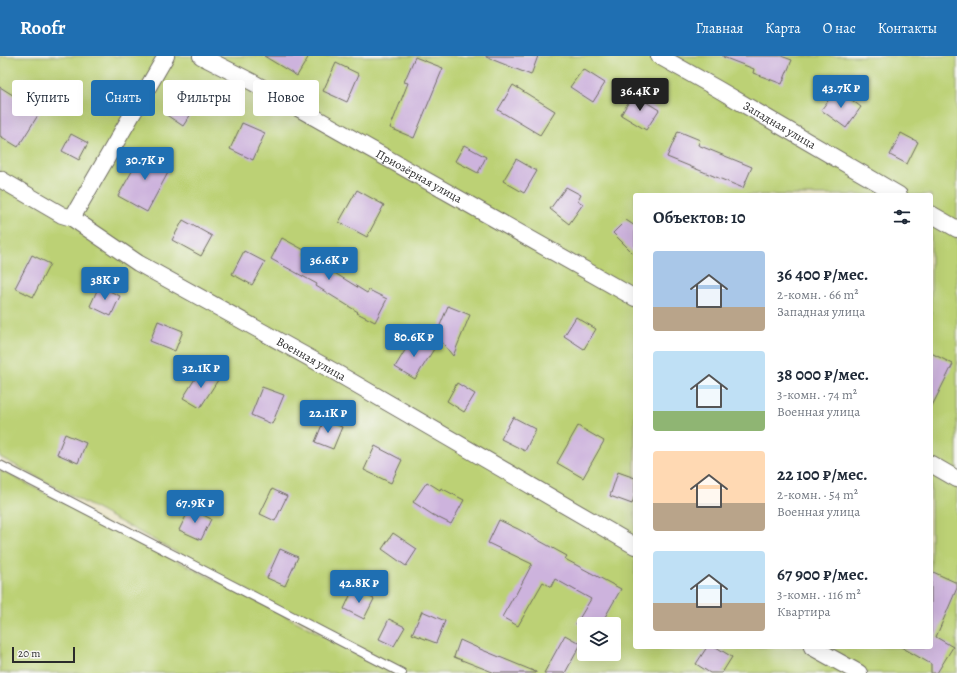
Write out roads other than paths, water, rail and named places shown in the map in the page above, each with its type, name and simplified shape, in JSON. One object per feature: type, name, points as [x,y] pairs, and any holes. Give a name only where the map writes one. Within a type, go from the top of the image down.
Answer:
[{"type":"street","points":[[72,218],[166,56]]},
{"type":"street","name":"Приозёрная улица","points":[[201,56],[259,86],[633,297]]},
{"type":"street","name":"Западная улица","points":[[659,56],[896,193]]},
{"type":"street","name":"Военная улица","points":[[0,179],[62,215],[72,218],[138,263],[342,376],[633,545]]},
{"type":"street","points":[[933,215],[957,229]]},
{"type":"street","points":[[933,465],[957,479]]},
{"type":"street","points":[[816,649],[859,673]]},
{"type":"lane","points":[[0,465],[402,673]]}]
